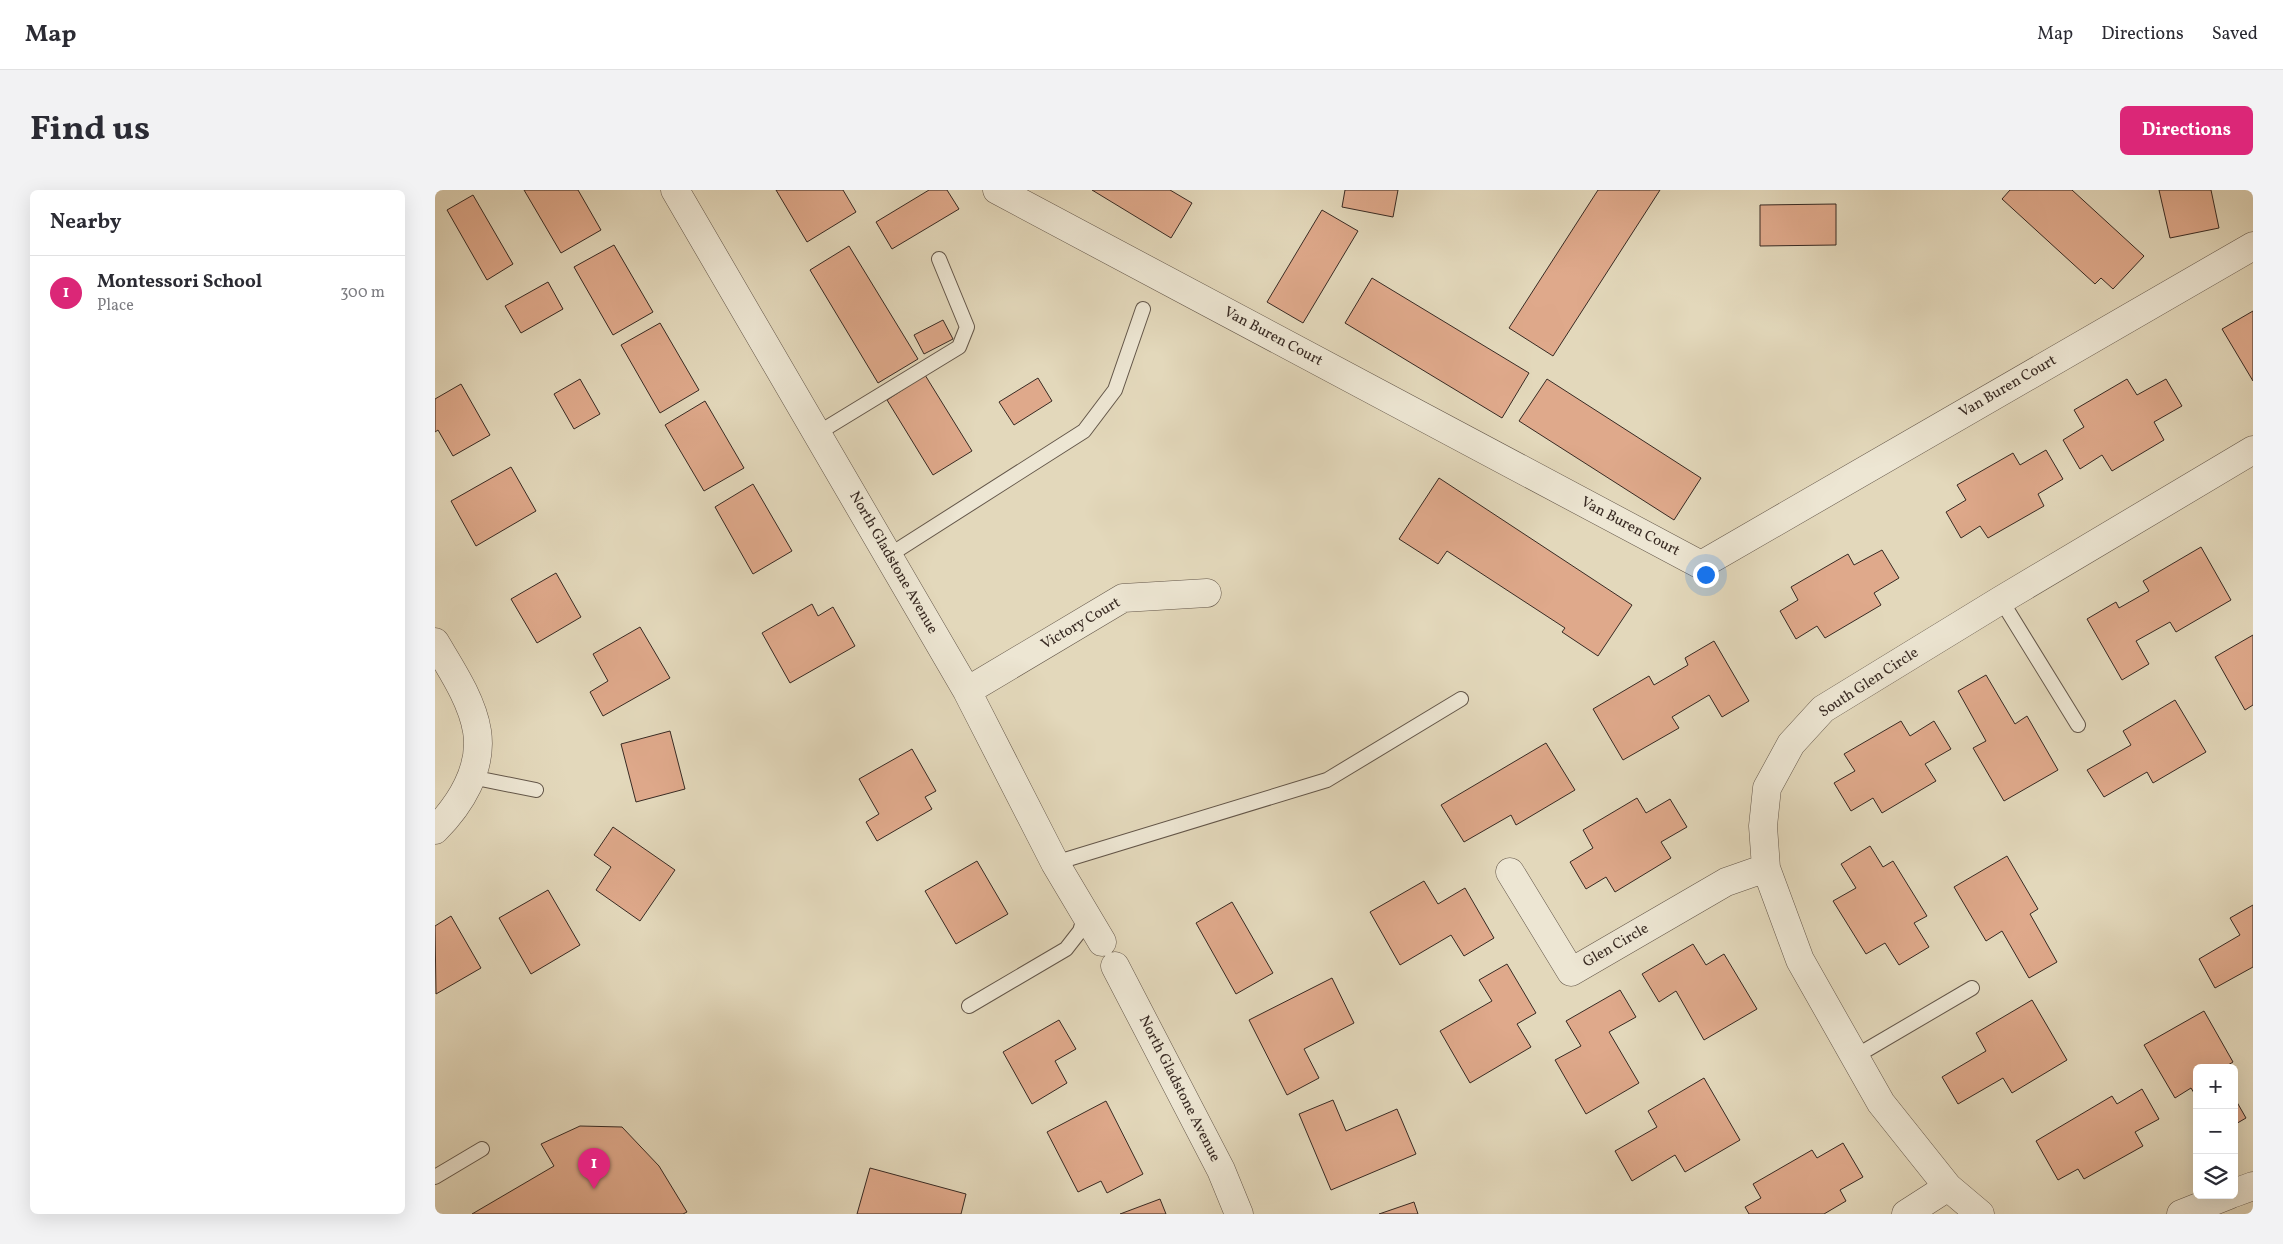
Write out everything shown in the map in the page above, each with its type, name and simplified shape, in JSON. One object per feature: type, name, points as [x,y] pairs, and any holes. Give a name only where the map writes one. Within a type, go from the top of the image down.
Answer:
[{"type":"street","name":"North Gladstone Avenue","points":[[675,190],[967,691],[1055,863],[1101,942]]},
{"type":"street","name":"Van Buren Court","points":[[997,190],[1701,565],[2253,246]]},
{"type":"street","name":"South Glen Circle","points":[[1980,1214],[1948,1187],[1881,1103],[1800,960],[1766,868],[1763,826],[1767,788],[1791,744],[1823,709],[2001,600],[2253,450]]},
{"type":"street","name":"Victory Court","points":[[967,691],[1123,598],[1207,593]]},
{"type":"street","points":[[435,642],[467,701],[477,732],[477,751],[471,777],[454,808],[435,830]]},
{"type":"street","name":"Glen Circle","points":[[1509,872],[1571,972],[1726,882],[1766,868]]},
{"type":"street","name":"North Gladstone Avenue","points":[[1115,966],[1221,1170],[1239,1214]]},
{"type":"street","points":[[2238,1192],[2253,1186]]},
{"type":"street","points":[[1906,1214],[1948,1187]]},
{"type":"street","points":[[2181,1214],[2219,1199]]},
{"type":"lane","points":[[817,433],[959,347],[967,327],[939,259]]},
{"type":"lane","points":[[888,556],[1084,431],[1115,390],[1143,309]]},
{"type":"lane","points":[[2001,600],[2078,725]]},
{"type":"lane","points":[[1055,863],[1327,780],[1461,699]]},
{"type":"lane","points":[[471,777],[536,790]]},
{"type":"lane","points":[[969,1006],[1066,950],[1080,931],[1085,914]]},
{"type":"lane","points":[[1856,1056],[1972,988]]},
{"type":"lane","points":[[435,1177],[482,1149]]},
{"type":"building","points":[[524,190],[578,190],[601,230],[561,253]]},
{"type":"building","points":[[776,190],[843,190],[856,212],[807,242]]},
{"type":"building","points":[[929,190],[947,190],[959,209],[892,249],[876,222]]},
{"type":"building","points":[[1092,190],[1170,190],[1192,203],[1171,238]]},
{"type":"building","points":[[1345,190],[1398,190],[1393,217],[1342,207]]},
{"type":"building","points":[[1598,190],[1660,190],[1553,356],[1509,328]]},
{"type":"building","points":[[2010,190],[2072,190],[2144,256],[2113,289],[2101,278],[2095,284],[2002,199]]},
{"type":"building","points":[[2159,190],[2211,190],[2219,228],[2170,238]]},
{"type":"building","points":[[473,195],[513,264],[487,280],[447,210]]},
{"type":"building","points":[[1836,204],[1836,245],[1760,246],[1760,205]]},
{"type":"building","points":[[1322,210],[1358,231],[1303,323],[1267,302]]},
{"type":"building","points":[[614,245],[653,312],[613,335],[574,267]]},
{"type":"building","points":[[849,246],[918,359],[878,383],[810,270]]},
{"type":"building","points":[[1372,278],[1529,373],[1502,418],[1345,323]]},
{"type":"building","points":[[548,282],[563,309],[521,333],[505,306]]},
{"type":"building","points":[[2253,311],[2253,381],[2222,329]]},
{"type":"building","points":[[943,320],[953,339],[924,354],[914,335]]},
{"type":"building","points":[[660,323],[699,390],[660,413],[621,345]]},
{"type":"building","points":[[925,375],[972,451],[933,475],[887,400]]},
{"type":"building","points":[[1038,378],[1052,401],[1014,425],[999,402]]},
{"type":"building","points":[[580,379],[600,414],[574,429],[554,394]]},
{"type":"building","points":[[1547,379],[1701,478],[1674,520],[1519,421]]},
{"type":"building","points":[[2127,379],[2137,395],[2166,379],[2182,406],[2154,422],[2164,440],[2112,471],[2102,455],[2080,469],[2063,440],[2084,427],[2074,410]]},
{"type":"building","points":[[461,384],[490,435],[453,456],[438,430],[435,432],[435,399]]},
{"type":"building","points":[[705,401],[744,468],[704,491],[665,425]]},
{"type":"building","points":[[2046,450],[2063,479],[2038,494],[2044,506],[1988,538],[1980,526],[1961,538],[1946,512],[1966,500],[1957,485],[2013,453],[2020,465]]},
{"type":"building","points":[[511,467],[536,511],[476,546],[451,501]]},
{"type":"building","points":[[1439,478],[1632,605],[1598,656],[1562,632],[1565,628],[1447,551],[1438,564],[1399,539]]},
{"type":"building","points":[[753,484],[792,551],[753,574],[715,507]]},
{"type":"building","points":[[2201,547],[2231,600],[2176,632],[2170,622],[2136,641],[2149,664],[2122,680],[2087,619],[2116,602],[2119,608],[2149,591],[2143,581]]},
{"type":"building","points":[[1882,550],[1899,578],[1874,593],[1881,605],[1825,638],[1817,626],[1796,639],[1780,611],[1798,600],[1791,587],[1848,554],[1854,565]]},
{"type":"building","points":[[556,573],[581,617],[537,643],[511,599]]},
{"type":"building","points":[[812,604],[818,616],[833,607],[855,646],[790,683],[762,633]]},
{"type":"building","points":[[640,627],[670,678],[603,716],[590,692],[608,681],[593,654]]},
{"type":"building","points":[[2253,635],[2253,705],[2245,710],[2215,657]]},
{"type":"building","points":[[1714,641],[1749,701],[1722,717],[1709,695],[1672,717],[1679,728],[1623,760],[1593,709],[1649,676],[1654,685],[1688,665],[1685,658]]},
{"type":"building","points":[[1986,675],[2015,724],[2027,716],[2058,770],[2004,801],[1973,748],[1986,741],[1958,691]]},
{"type":"building","points":[[2175,700],[2206,752],[2153,783],[2147,772],[2104,797],[2087,770],[2131,745],[2123,731]]},
{"type":"building","points":[[1901,721],[1910,736],[1934,721],[1951,749],[1925,764],[1936,781],[1882,813],[1873,798],[1851,811],[1834,783],[1855,771],[1844,754]]},
{"type":"building","points":[[670,731],[685,789],[636,802],[621,744]]},
{"type":"building","points":[[1546,743],[1575,790],[1516,825],[1511,815],[1464,842],[1441,805]]},
{"type":"building","points":[[912,749],[936,791],[925,797],[932,809],[877,841],[866,822],[879,814],[859,779]]},
{"type":"building","points":[[1637,798],[1646,813],[1670,799],[1687,827],[1661,842],[1671,858],[1615,892],[1606,877],[1586,889],[1570,862],[1593,848],[1583,830]]},
{"type":"building","points":[[613,827],[675,870],[640,921],[596,890],[611,867],[594,855]]},
{"type":"building","points":[[1870,846],[1883,867],[1893,861],[1927,916],[1914,923],[1929,947],[1899,965],[1885,943],[1866,954],[1833,901],[1856,888],[1841,864]]},
{"type":"building","points":[[2007,856],[2038,909],[2030,914],[2057,962],[2029,978],[2002,931],[1986,941],[1954,887]]},
{"type":"building","points":[[977,861],[1008,914],[956,944],[925,891]]},
{"type":"building","points":[[1424,881],[1438,904],[1465,888],[1494,938],[1464,956],[1451,935],[1400,965],[1370,912]]},
{"type":"building","points":[[548,890],[580,945],[531,974],[499,918]]},
{"type":"building","points":[[1232,902],[1273,973],[1236,994],[1196,923]]},
{"type":"building","points":[[2253,905],[2253,967],[2215,988],[2199,959],[2240,935],[2230,918]]},
{"type":"building","points":[[451,916],[481,968],[436,994],[435,926]]},
{"type":"building","points":[[1693,944],[1706,965],[1724,954],[1757,1009],[1704,1040],[1676,991],[1659,1002],[1642,974]]},
{"type":"building","points":[[1507,964],[1536,1013],[1517,1024],[1531,1047],[1470,1083],[1440,1031],[1492,1001],[1479,980]]},
{"type":"building","points":[[1332,978],[1354,1023],[1304,1049],[1319,1078],[1287,1095],[1249,1020]]},
{"type":"building","points":[[1620,990],[1636,1017],[1609,1032],[1639,1083],[1586,1114],[1555,1060],[1581,1046],[1566,1021]]},
{"type":"building","points":[[2032,1000],[2067,1060],[2012,1093],[2003,1078],[1958,1104],[1942,1077],[1986,1051],[1976,1033]]},
{"type":"building","points":[[2204,1011],[2233,1062],[2230,1064],[2193,1064],[2193,1091],[2191,1088],[2175,1098],[2144,1045]]},
{"type":"building","points":[[1059,1020],[1076,1049],[1055,1061],[1067,1083],[1032,1104],[1003,1052]]},
{"type":"building","points":[[1704,1078],[1740,1140],[1685,1172],[1675,1155],[1632,1181],[1615,1151],[1657,1127],[1648,1111]]},
{"type":"building","points":[[2142,1089],[2159,1119],[2135,1132],[2143,1146],[2084,1179],[2078,1169],[2058,1180],[2036,1141],[2112,1096],[2117,1104]]},
{"type":"building","points":[[1333,1100],[1346,1131],[1397,1109],[1416,1154],[1331,1190],[1299,1114]]},
{"type":"building","points":[[1106,1101],[1143,1174],[1107,1193],[1101,1181],[1078,1192],[1047,1132]]},
{"type":"building","points":[[2238,1104],[2246,1118],[2238,1123]]},
{"type":"building","points":[[580,1126],[622,1127],[659,1166],[687,1212],[683,1214],[472,1214],[554,1166],[541,1144]]},
{"type":"building","points":[[1843,1143],[1863,1177],[1840,1190],[1846,1201],[1824,1214],[1749,1214],[1745,1207],[1761,1198],[1753,1184],[1812,1150],[1817,1158]]},
{"type":"building","points":[[870,1168],[966,1194],[961,1214],[857,1214]]},
{"type":"building","points":[[1160,1199],[1166,1214],[1120,1214]]},
{"type":"building","points":[[1414,1202],[1418,1214],[1379,1214]]},
{"type":"place","name":"Montessori School","points":[[594,1189]]}]
